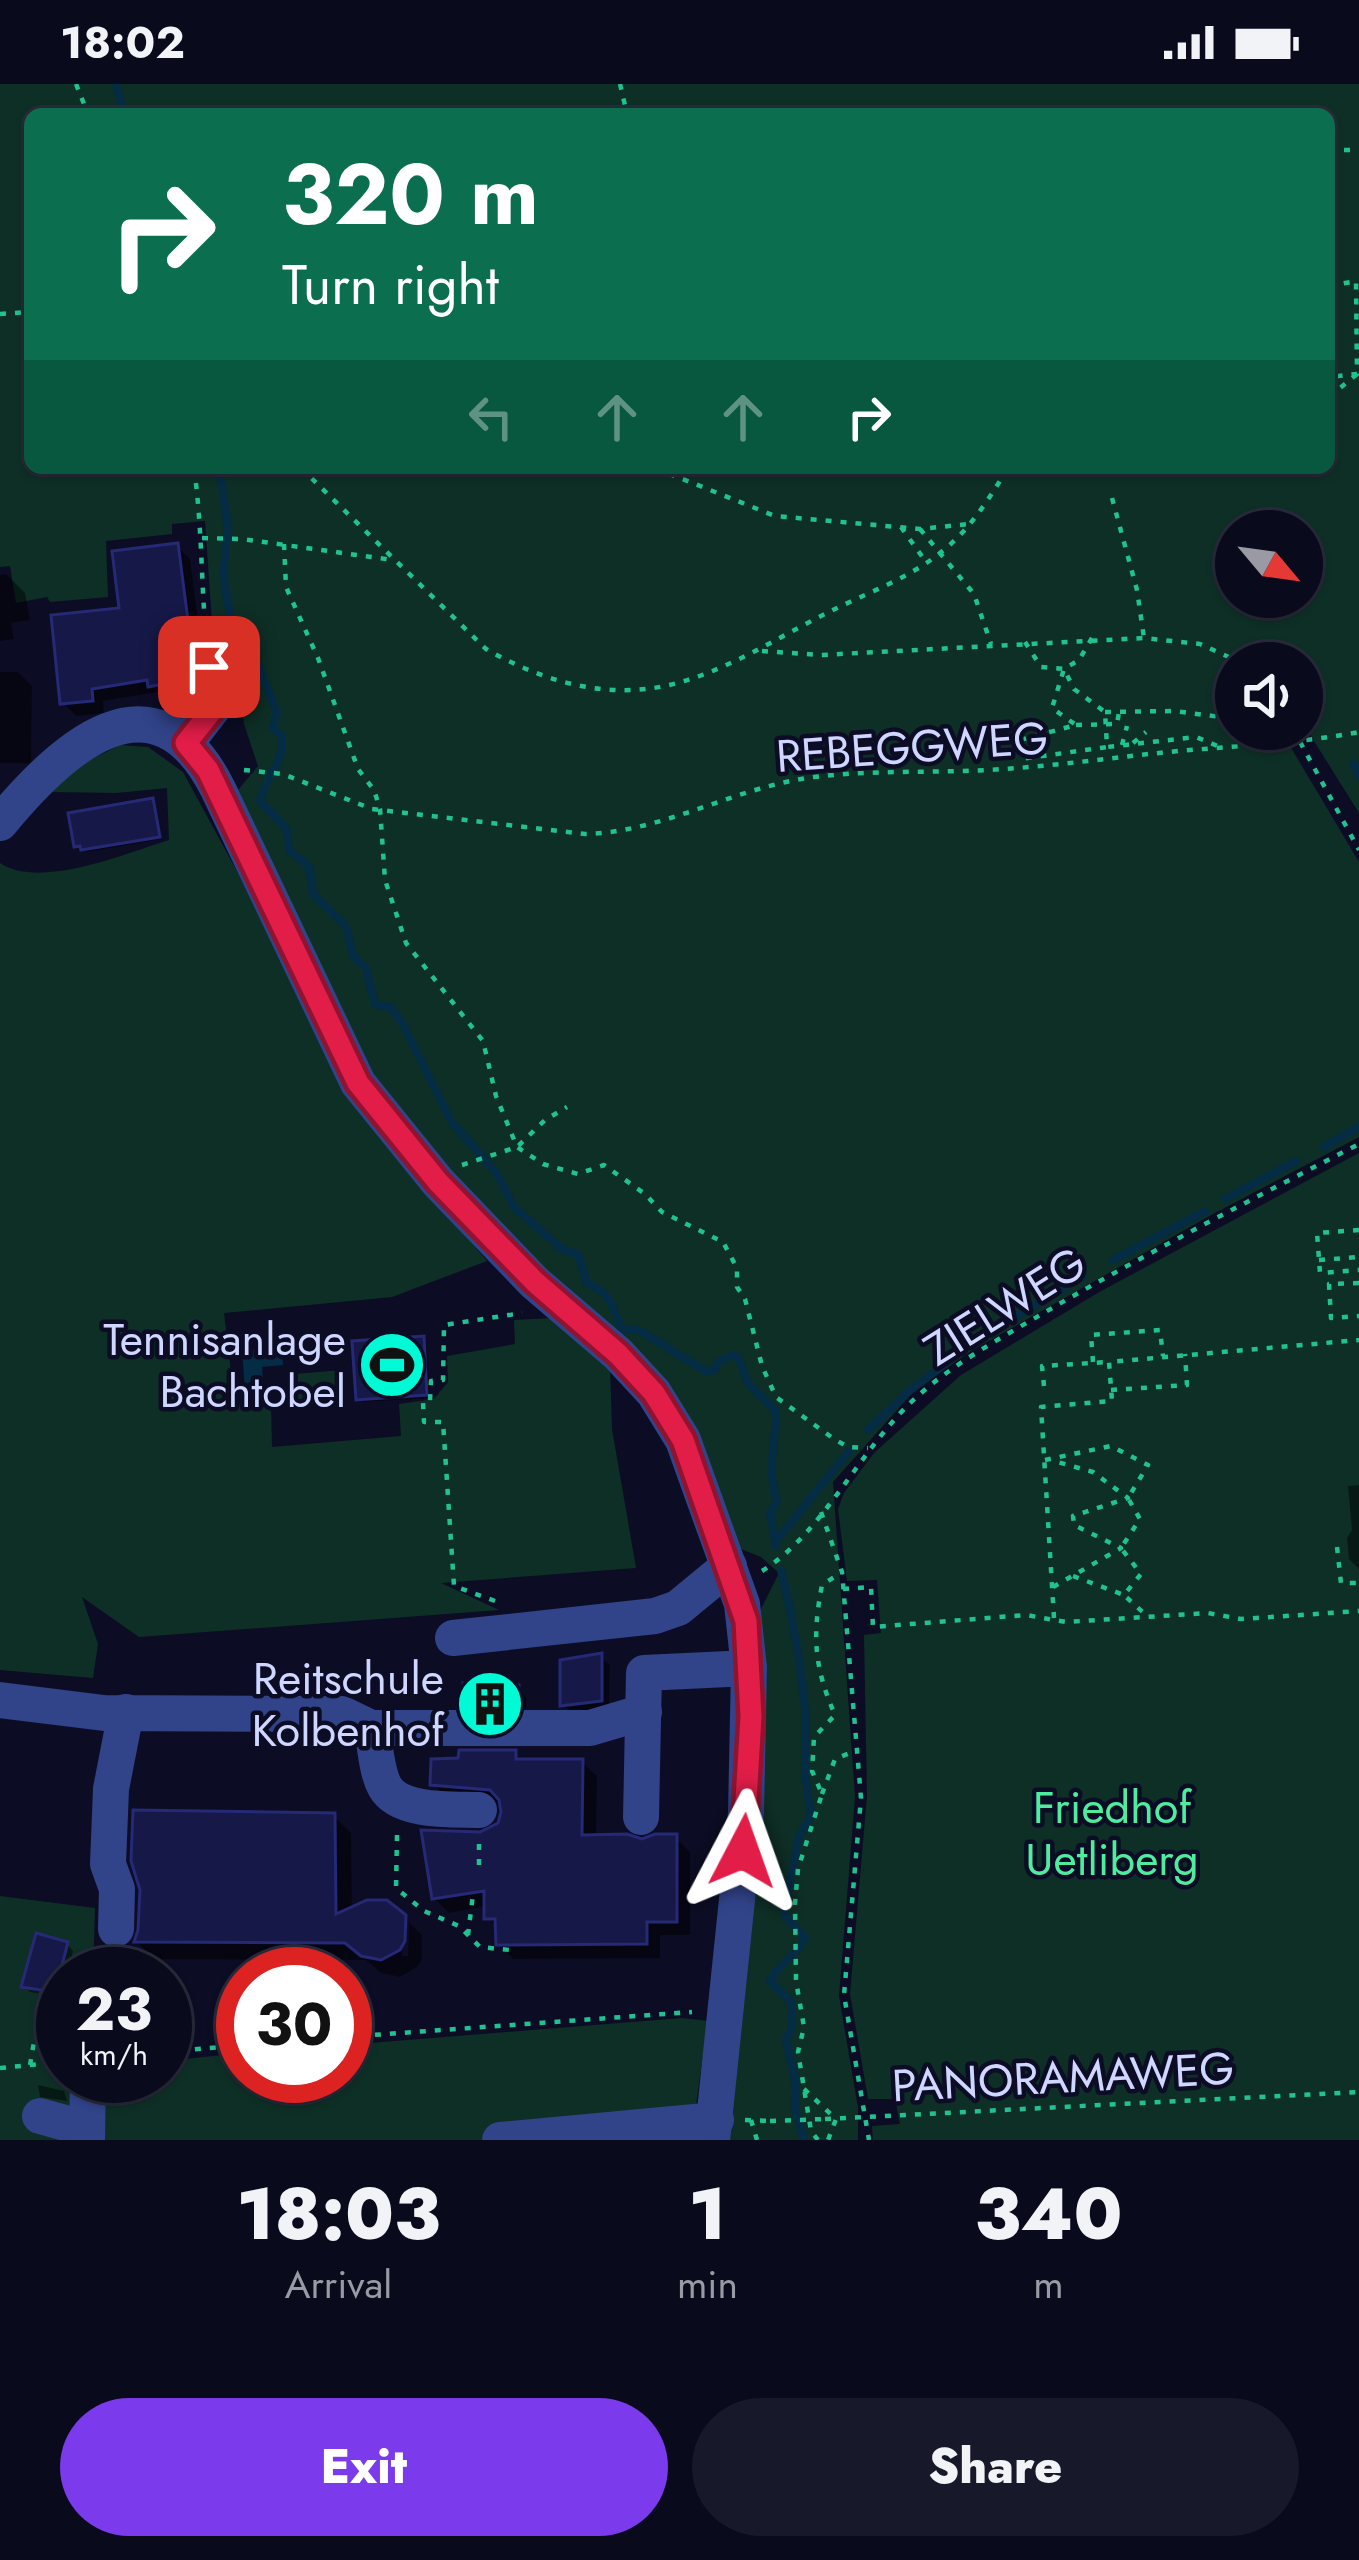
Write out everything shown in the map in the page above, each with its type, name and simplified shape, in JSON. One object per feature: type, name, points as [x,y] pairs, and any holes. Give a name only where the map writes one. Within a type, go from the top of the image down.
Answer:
[{"type":"street","points":[[186,743],[213,709],[209,667]]},
{"type":"street","points":[[0,823],[50,769],[103,730],[147,724],[186,743],[208,770],[358,1083],[423,1166],[535,1282],[654,1393],[683,1440],[746,1621],[746,1813],[728,2007],[727,2127],[500,2140]]},
{"type":"street","points":[[453,1638],[655,1616],[679,1608],[732,1576]]},
{"type":"street","points":[[641,1817],[644,1673],[749,1668]]},
{"type":"street","points":[[0,1700],[104,1713],[342,1714],[371,1728],[590,1728],[644,1712]]},
{"type":"street","points":[[116,1929],[117,1888],[108,1864],[111,1789],[126,1712]]},
{"type":"street","points":[[371,1728],[385,1786],[405,1802],[479,1810]]},
{"type":"street","points":[[40,2116],[87,2134],[88,2103]]},
{"type":"path","points":[[1335,285],[1356,281],[1357,374]]},
{"type":"path","points":[[195,474],[209,667]]},
{"type":"path","points":[[308,474],[486,649],[521,669],[573,686],[635,690],[661,686],[759,650],[927,563],[972,524],[1004,474]]},
{"type":"path","points":[[670,474],[776,516],[920,529],[972,524]]},
{"type":"path","points":[[1112,498],[1137,590],[1144,638]]},
{"type":"path","points":[[901,527],[927,563]]},
{"type":"path","points":[[920,529],[974,594],[991,644]]},
{"type":"path","points":[[202,538],[242,538],[396,561]]},
{"type":"path","points":[[284,544],[286,587],[318,658],[358,770],[374,790],[380,808],[385,880],[406,943],[484,1041],[496,1096],[518,1147],[543,1164],[578,1174],[604,1165],[662,1212],[723,1242],[737,1268],[737,1287],[776,1397],[848,1447],[868,1448]]},
{"type":"path","points":[[1025,642],[1041,667],[1064,669],[1079,660],[1093,638]]},
{"type":"path","points":[[759,650],[821,655],[1144,638],[1200,644],[1215,651]]},
{"type":"path","points":[[1064,669],[1074,688],[1105,712],[1174,711],[1215,716]]},
{"type":"path","points":[[1064,669],[1052,708],[1076,725]]},
{"type":"path","points":[[1105,712],[1107,747]]},
{"type":"path","points":[[1119,712],[1117,724],[1076,725],[1020,740],[1021,759],[1196,736],[1215,744]]},
{"type":"path","points":[[1118,759],[1127,726]]},
{"type":"path","points":[[1133,743],[1146,732]]},
{"type":"path","name":"REBEGGWEG","points":[[1323,739],[1359,732]]},
{"type":"path","points":[[1095,748],[1096,761]]},
{"type":"path","name":"REBEGGWEG","points":[[256,770],[283,774],[380,808],[585,834],[649,827],[739,793],[811,777],[1096,761],[1215,749]]},
{"type":"path","points":[[1303,750],[1359,850]]},
{"type":"path","points":[[464,1164],[518,1147],[544,1120],[567,1107]]},
{"type":"path","name":"ZIELWEG","points":[[732,1576],[788,1552],[868,1448],[920,1394],[986,1347],[1359,1144]]},
{"type":"path","points":[[1359,1230],[1317,1233],[1320,1273],[1359,1270]]},
{"type":"path","points":[[1319,1260],[1359,1257]]},
{"type":"path","points":[[1359,1282],[1329,1284],[1331,1318],[1359,1316]]},
{"type":"path","points":[[496,1602],[454,1586],[442,1422],[424,1422],[423,1402],[430,1400],[430,1381],[443,1381],[444,1324],[564,1307]]},
{"type":"path","points":[[1093,1362],[1091,1335],[1160,1330],[1162,1356]]},
{"type":"path","points":[[1044,1386],[1042,1366],[1359,1340]]},
{"type":"path","points":[[1111,1390],[1187,1385],[1185,1354]]},
{"type":"path","points":[[1054,1618],[1041,1407],[1112,1401],[1109,1362]]},
{"type":"path","points":[[1046,1459],[1111,1446],[1148,1465],[1128,1498],[1073,1516],[1074,1525],[1120,1548],[1141,1574],[1124,1595]]},
{"type":"path","points":[[1046,1459],[1094,1472],[1128,1498],[1140,1519],[1120,1548],[1053,1587]]},
{"type":"path","points":[[821,1512],[842,1572],[861,1798],[844,1995],[869,2140]]},
{"type":"path","points":[[1337,1547],[1341,1582],[1359,1583]]},
{"type":"path","points":[[822,1794],[812,1771],[814,1737],[835,1715],[820,1681],[813,1629],[822,1585],[842,1572]]},
{"type":"path","points":[[1072,1576],[1124,1595],[1148,1617]]},
{"type":"path","points":[[843,1589],[871,1587],[873,1627],[1026,1615],[1066,1622],[1208,1613],[1241,1619],[1359,1611]]},
{"type":"path","points":[[818,2140],[811,2131],[798,2052],[804,2027],[796,1981],[798,1869],[836,1759],[857,1750]]},
{"type":"path","points":[[405,1802],[405,1821],[398,1820],[396,1888],[480,1947],[510,1950]]},
{"type":"path","points":[[468,1935],[472,1894]]},
{"type":"path","points":[[372,2035],[728,2007]]},
{"type":"path","points":[[30,2065],[34,2042]]},
{"type":"path","points":[[0,2068],[36,2064]]},
{"type":"path","points":[[804,2089],[836,2119],[828,2140]]},
{"type":"path","name":"PANORAMAWEG","points":[[770,2121],[1359,2092]]},
{"type":"path","points":[[727,2127],[757,2140]]},
{"type":"green space","points":[[0,84],[1359,84],[1359,813],[1320,750],[1323,642],[1215,642],[1215,750],[1292,750],[1359,862],[1359,1137],[971,1351],[914,1391],[833,1482],[855,1797],[839,1996],[858,2108],[858,2140],[724,2140],[767,1675],[760,1611],[779,1573],[761,1557],[741,1549],[696,1438],[368,1077],[238,790],[258,766],[244,724],[238,664],[215,666],[205,521],[172,524],[172,534],[106,541],[108,597],[50,602],[47,597],[16,603],[10,566],[0,567]]},
{"type":"green space","points":[[120,745],[148,747],[183,772],[348,1098],[487,1261],[392,1297],[224,1313],[235,1405],[271,1406],[272,1447],[401,1436],[399,1404],[434,1399],[448,1382],[447,1356],[515,1344],[514,1320],[552,1318],[610,1366],[612,1429],[636,1568],[441,1583],[499,1610],[139,1637],[82,1597],[98,1644],[93,1678],[0,1670],[0,863],[37,873],[60,871],[169,840],[167,788],[52,792],[68,771]]},
{"type":"green space","name":"Friedhof Uetliberg","points":[[1359,1153],[1359,2140],[873,2140],[872,2126],[900,2124],[895,2099],[868,2099],[850,1994],[867,1796],[864,1635],[881,1633],[877,1580],[847,1581],[838,1509],[844,1493],[874,1453],[961,1375],[1101,1291]]},
{"type":"green space","points":[[343,1370],[344,1402],[297,1407],[294,1374]]},
{"type":"green space","points":[[0,1896],[95,1908],[94,1947],[36,1947],[36,2103],[85,2103],[83,2140],[0,2140]]},
{"type":"green space","points":[[682,2018],[708,2021],[691,2140],[94,2140],[96,2103],[192,2103],[192,2058],[216,2056],[216,2103],[372,2103],[372,2043]]},
{"type":"water","points":[[282,1347],[283,1365],[262,1367],[264,1391],[245,1392],[242,1350]]},
{"type":"building","points":[[178,543],[192,652],[188,687],[164,690],[164,684],[148,687],[147,680],[92,689],[93,701],[60,704],[51,615],[119,608],[112,551]]},
{"type":"building","points":[[153,798],[160,837],[81,850],[74,847],[68,813]]},
{"type":"building","name":"Tennisanlage Bachtobel","points":[[424,1336],[427,1395],[356,1400],[352,1341]]},
{"type":"building","points":[[602,1653],[602,1701],[560,1706],[560,1660]]},
{"type":"building","points":[[463,1683],[519,1685],[518,1706],[462,1706]]},
{"type":"building","points":[[459,1750],[516,1750],[516,1759],[583,1759],[582,1835],[627,1834],[642,1839],[677,1834],[677,1922],[647,1922],[647,1944],[496,1945],[495,1919],[484,1919],[484,1891],[432,1899],[421,1830],[480,1832],[498,1823],[501,1812],[490,1790],[430,1785],[431,1759],[458,1758]]},
{"type":"building","points":[[133,1810],[335,1813],[336,1914],[367,1900],[387,1900],[406,1915],[405,1941],[400,1950],[381,1960],[372,1958],[372,1947],[345,1943],[134,1942],[140,1890],[131,1861]]},
{"type":"building","points":[[36,1933],[68,1942],[67,1947],[36,1947],[36,1989],[21,1987]]},
{"type":"waterway","points":[[116,84],[122,108]]},
{"type":"waterway","points":[[220,474],[228,527],[223,574],[233,633],[258,664],[277,713],[273,728],[282,736],[280,755],[260,801],[286,828],[290,851],[309,867],[313,894],[346,926],[353,956],[366,968],[375,1004],[390,1007],[402,1023],[451,1121],[497,1174],[514,1207],[562,1249],[578,1254],[587,1283],[606,1296],[622,1329],[639,1330],[705,1371],[715,1370],[718,1362],[732,1355],[738,1357],[748,1383],[776,1411],[772,1467],[777,1501],[770,1513],[776,1546]]},
{"type":"waterway","points":[[1354,764],[1359,776]]},
{"type":"waterway","points":[[1324,1147],[1359,1127]]},
{"type":"waterway","points":[[1225,1199],[1296,1161]]},
{"type":"waterway","points":[[1113,1260],[1205,1211]]},
{"type":"waterway","points":[[989,1333],[1083,1276]]},
{"type":"waterway","points":[[868,1430],[962,1351]]},
{"type":"waterway","points":[[776,1541],[849,1451]]},
{"type":"waterway","points":[[781,1570],[801,1674],[812,1813],[798,1839],[784,1914],[805,1938],[770,1981],[791,2002],[792,2026],[786,2040],[804,2140]]},
{"type":"place","name":"Tennisanlage Bachtobel","points":[[392,1365]]},
{"type":"place","name":"Reitschule Kolbenhof","points":[[490,1704]]},
{"type":"route","points":[[209,667],[213,709],[186,743],[208,770],[358,1083],[438,1182],[535,1282],[618,1354],[654,1393],[683,1440],[746,1621],[751,1717],[743,1851]]}]
